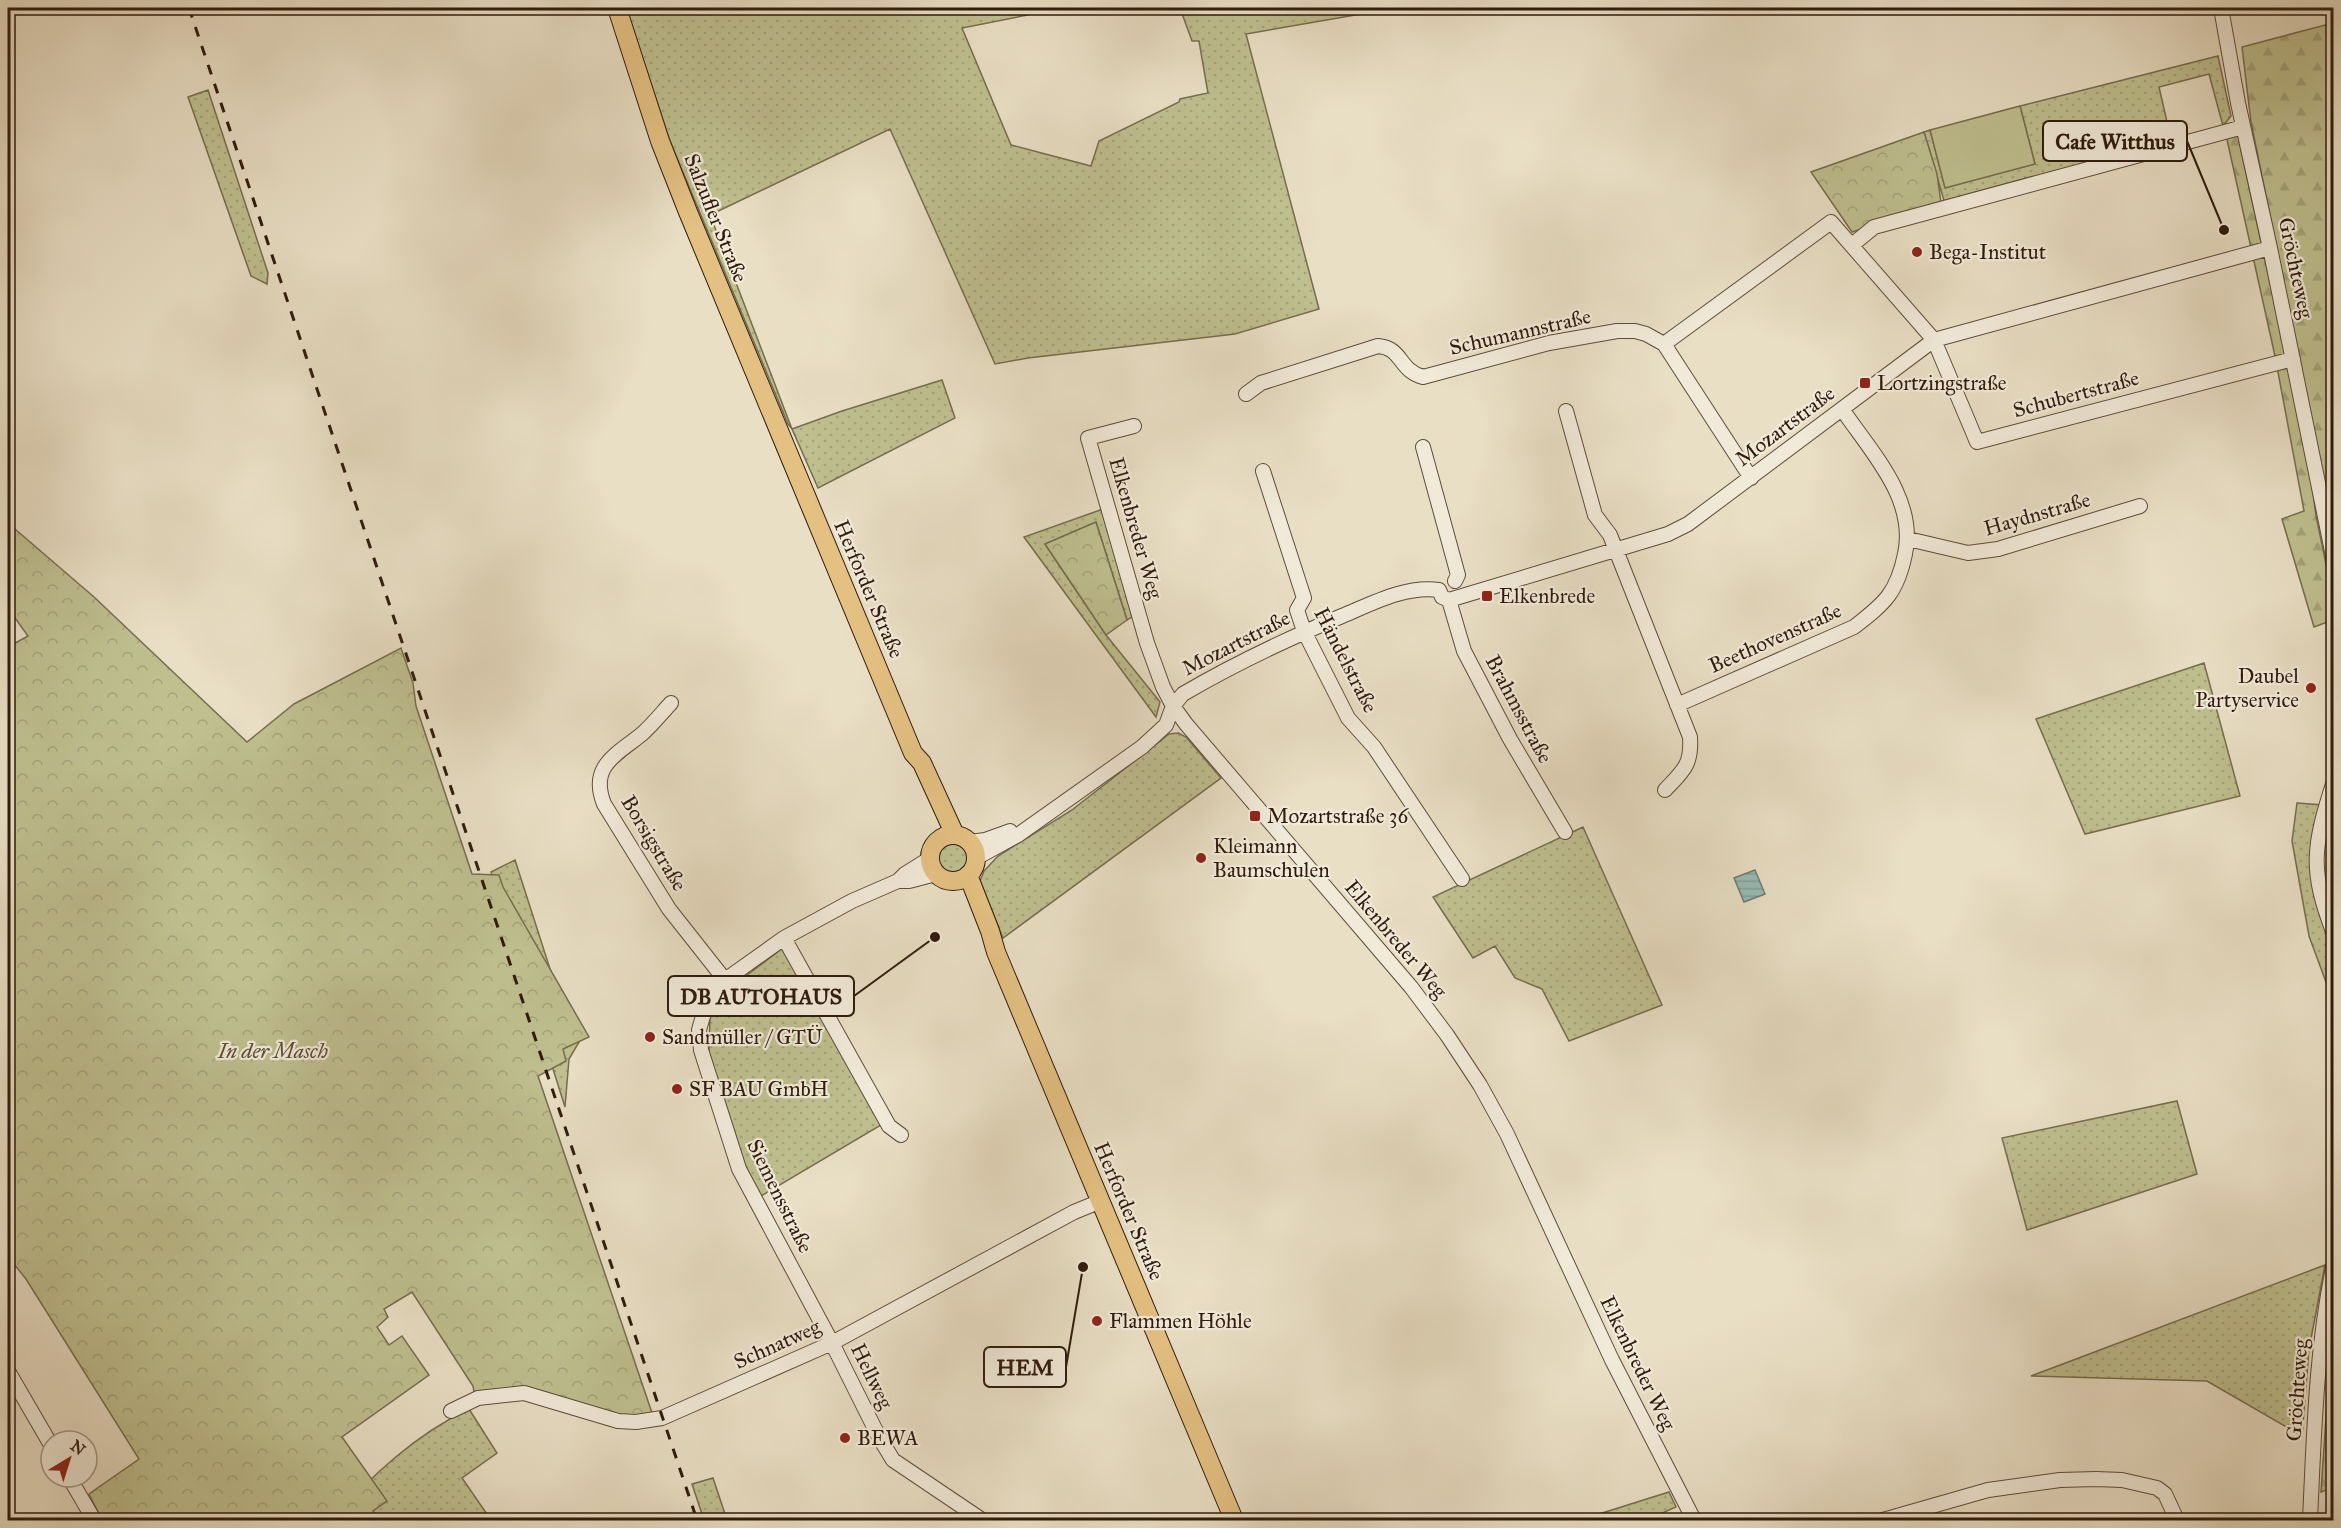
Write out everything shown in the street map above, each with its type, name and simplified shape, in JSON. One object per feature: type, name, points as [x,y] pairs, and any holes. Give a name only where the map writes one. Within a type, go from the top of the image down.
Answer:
[{"type":"main road","name":"Salzufler Straße","points":[[617,8],[633,64],[660,141],[784,442]]},
{"type":"main road","name":"Herforder Straße","points":[[784,442],[913,753],[922,763],[960,844]]},
{"type":"main road","points":[[934,844],[960,844],[975,865],[946,872],[934,844]]},
{"type":"main road","name":"Herforder Straße","points":[[946,872],[990,931],[996,952],[1234,1521]]},
{"type":"street","name":"Gröchteweg","points":[[2221,8],[2243,127],[2334,561]]},
{"type":"street","points":[[1852,245],[1874,226],[2243,127]]},
{"type":"street","points":[[1751,478],[1664,345],[1832,222],[1934,340]]},
{"type":"street","name":"Mozartstraße","points":[[1455,598],[1668,534],[1688,524],[1934,340],[2270,248]]},
{"type":"street","name":"Schumannstraße","points":[[1246,394],[1261,383],[1378,346],[1386,347],[1396,353],[1412,374],[1423,376],[1549,343],[1617,331],[1641,333],[1664,345]]},
{"type":"street","name":"Schubertstraße","points":[[1934,340],[1977,442],[2293,359]]},
{"type":"street","name":"Beethovenstraße","points":[[1677,705],[1854,627],[1877,609],[1891,594],[1901,577],[1908,539],[1904,510],[1892,481],[1842,410]]},
{"type":"street","points":[[1566,411],[1595,515],[1610,535],[1690,737],[1691,752],[1682,771],[1665,789]]},
{"type":"street","name":"Elkenbreder Weg","points":[[1134,426],[1088,438],[1147,643],[1173,706],[1411,987],[1447,1035],[1479,1085],[1507,1134],[1612,1360],[1694,1521]]},
{"type":"street","points":[[1423,447],[1458,575],[1455,580],[1455,598],[1442,597],[1439,590]]},
{"type":"street","name":"Händelstraße","points":[[1263,471],[1304,598],[1296,610],[1304,631],[1348,718],[1374,747],[1462,879]]},
{"type":"street","name":"Haydnstraße","points":[[1908,539],[1968,553],[1998,549],[2140,506]]},
{"type":"street","name":"Mozartstraße","points":[[960,844],[1018,835],[1142,747],[1166,726],[1173,706],[1183,694],[1202,683],[1304,631],[1379,600],[1420,589],[1439,590],[1444,582],[1455,580]]},
{"type":"street","name":"Brahmsstraße","points":[[1455,598],[1464,651],[1510,739],[1565,832]]},
{"type":"street","name":"Borsigstraße","points":[[670,703],[644,732],[609,759],[599,779],[599,790],[604,804],[669,909],[725,980]]},
{"type":"street","points":[[2334,781],[2318,836],[2316,864],[2320,896],[2334,934]]},
{"type":"street","name":"Siemensstraße","points":[[832,1343],[739,1169],[701,1050],[699,1030],[713,996],[725,980],[784,938],[852,901],[898,881],[905,874],[946,872]]},
{"type":"street","points":[[784,938],[889,1126],[902,1135]]},
{"type":"street","name":"Schnatweg","points":[[452,1412],[478,1398],[524,1393],[611,1420],[662,1418],[832,1343],[1074,1212],[1101,1201]]},
{"type":"street","name":"Gröchteweg","points":[[2310,1521],[2317,1379],[2324,1318],[2334,1263]]},
{"type":"street","name":"Hellweg","points":[[832,1343],[893,1460],[981,1521]]},
{"type":"street","points":[[8,1371],[42,1429]]},
{"type":"street","points":[[1883,1521],[1988,1490],[2060,1480],[2097,1479],[2122,1480],[2157,1488],[2165,1494],[2178,1521]]},
{"type":"street","points":[[76,1489],[94,1521]]},
{"type":"green space","points":[[626,8],[1035,8],[1038,13],[962,28],[1011,145],[1091,166],[1099,141],[1179,102],[1180,99],[1208,93],[1199,41],[1192,41],[1180,8],[1396,8],[1246,34],[1319,309],[1235,334],[1028,358],[995,364],[890,129],[710,215],[792,429],[670,141]]},
{"type":"green space","points":[[2333,23],[2333,524],[2251,122],[2242,47]]},
{"type":"green space","points":[[2218,56],[2231,116],[2223,126],[2209,74],[2159,87],[2171,139],[1945,204],[1924,132],[1930,130],[1945,187],[2035,164],[2020,106]]},
{"type":"green space","points":[[208,90],[268,273],[267,284],[251,276],[188,97]]},
{"type":"green space","points":[[2020,106],[2035,164],[1945,188],[1930,130]]},
{"type":"green space","points":[[1924,132],[1937,174],[1941,203],[1852,232],[1811,172]]},
{"type":"green space","points":[[2237,132],[2309,462],[2316,516],[2334,603],[2333,620],[2314,627],[2282,519],[2304,511],[2275,356],[2226,135]]},
{"type":"green space","points":[[942,380],[955,418],[818,488],[792,429]]},
{"type":"green space","points":[[1103,509],[1134,616],[1127,620],[1096,522],[1045,544],[1106,635],[1160,702],[1156,717],[1024,537]]},
{"type":"green space","points":[[1096,522],[1127,620],[1106,635],[1045,544]]},
{"type":"green space","name":"In der Masch","points":[[8,523],[94,597],[247,742],[294,704],[401,648],[413,683],[416,706],[472,874],[499,875],[503,887],[589,1037],[563,1049],[566,1061],[538,1076],[652,1413],[626,1417],[529,1387],[475,1397],[473,1386],[412,1292],[384,1309],[388,1317],[377,1327],[389,1345],[402,1336],[429,1375],[342,1437],[387,1501],[373,1511],[380,1520],[102,1520],[89,1494],[139,1459],[26,1279],[10,1259],[8,1261],[8,647],[28,636],[8,608]]},
{"type":"green space","points":[[2204,663],[2240,796],[2085,834],[2036,719]]},
{"type":"green space","points":[[1178,733],[1186,737],[1221,778],[1003,938],[980,881],[984,871],[998,856],[1072,810],[1169,734]]},
{"type":"green space","points":[[2297,803],[2323,805],[2312,876],[2324,926],[2333,950],[2333,1001],[2309,936],[2292,841]]},
{"type":"green space","points":[[1583,827],[1662,1005],[1569,1041],[1542,989],[1515,978],[1495,946],[1473,958],[1433,897]]},
{"type":"green space","points":[[953,842],[964,847],[969,858],[964,869],[953,874],[942,869],[937,858],[942,847]]},
{"type":"green space","points":[[515,860],[551,972],[585,1032],[569,1059],[565,1107],[491,872]]},
{"type":"green space","points":[[783,948],[881,1125],[761,1196],[745,1165],[709,1052],[710,1016],[727,990]]},
{"type":"green space","points":[[2177,1101],[2197,1174],[2027,1230],[2002,1138]]},
{"type":"green space","points":[[2325,1265],[2309,1349],[2302,1436],[2207,1381],[2031,1376]]},
{"type":"green space","points":[[2333,1313],[2333,1487],[2321,1492]]},
{"type":"green space","points":[[469,1409],[497,1453],[462,1478],[491,1520],[332,1520],[378,1472],[412,1444],[449,1419]]},
{"type":"green space","points":[[713,1478],[727,1520],[704,1520],[692,1484]]},
{"type":"green space","points":[[1669,1492],[1676,1507],[1647,1520],[1580,1520]]},
{"type":"water","points":[[1755,870],[1765,894],[1744,902],[1734,878]]},
{"type":"railway","points":[[189,8],[697,1520]]},
{"type":"place","name":"Cafe Witthus","points":[[2224,230]]},
{"type":"place","name":"Bega-Institut","points":[[1917,252]]},
{"type":"place","name":"Lortzingstraße","points":[[1865,383]]},
{"type":"place","name":"Elkenbrede","points":[[1487,596]]},
{"type":"place","name":"Daubel Partyservice","points":[[2311,688]]},
{"type":"place","name":"Mozartstraße 36","points":[[1255,816]]},
{"type":"place","name":"Kleimann Baumschulen","points":[[1201,858]]},
{"type":"place","name":"DB AUTOHAUS","points":[[935,937]]},
{"type":"place","name":"Sandmüller / GTÜ","points":[[650,1037]]},
{"type":"place","name":"SF BAU GmbH","points":[[677,1089]]},
{"type":"place","name":"HEM","points":[[1083,1267]]},
{"type":"place","name":"Flammen Höhle","points":[[1097,1321]]},
{"type":"place","name":"BEWA","points":[[845,1438]]}]
